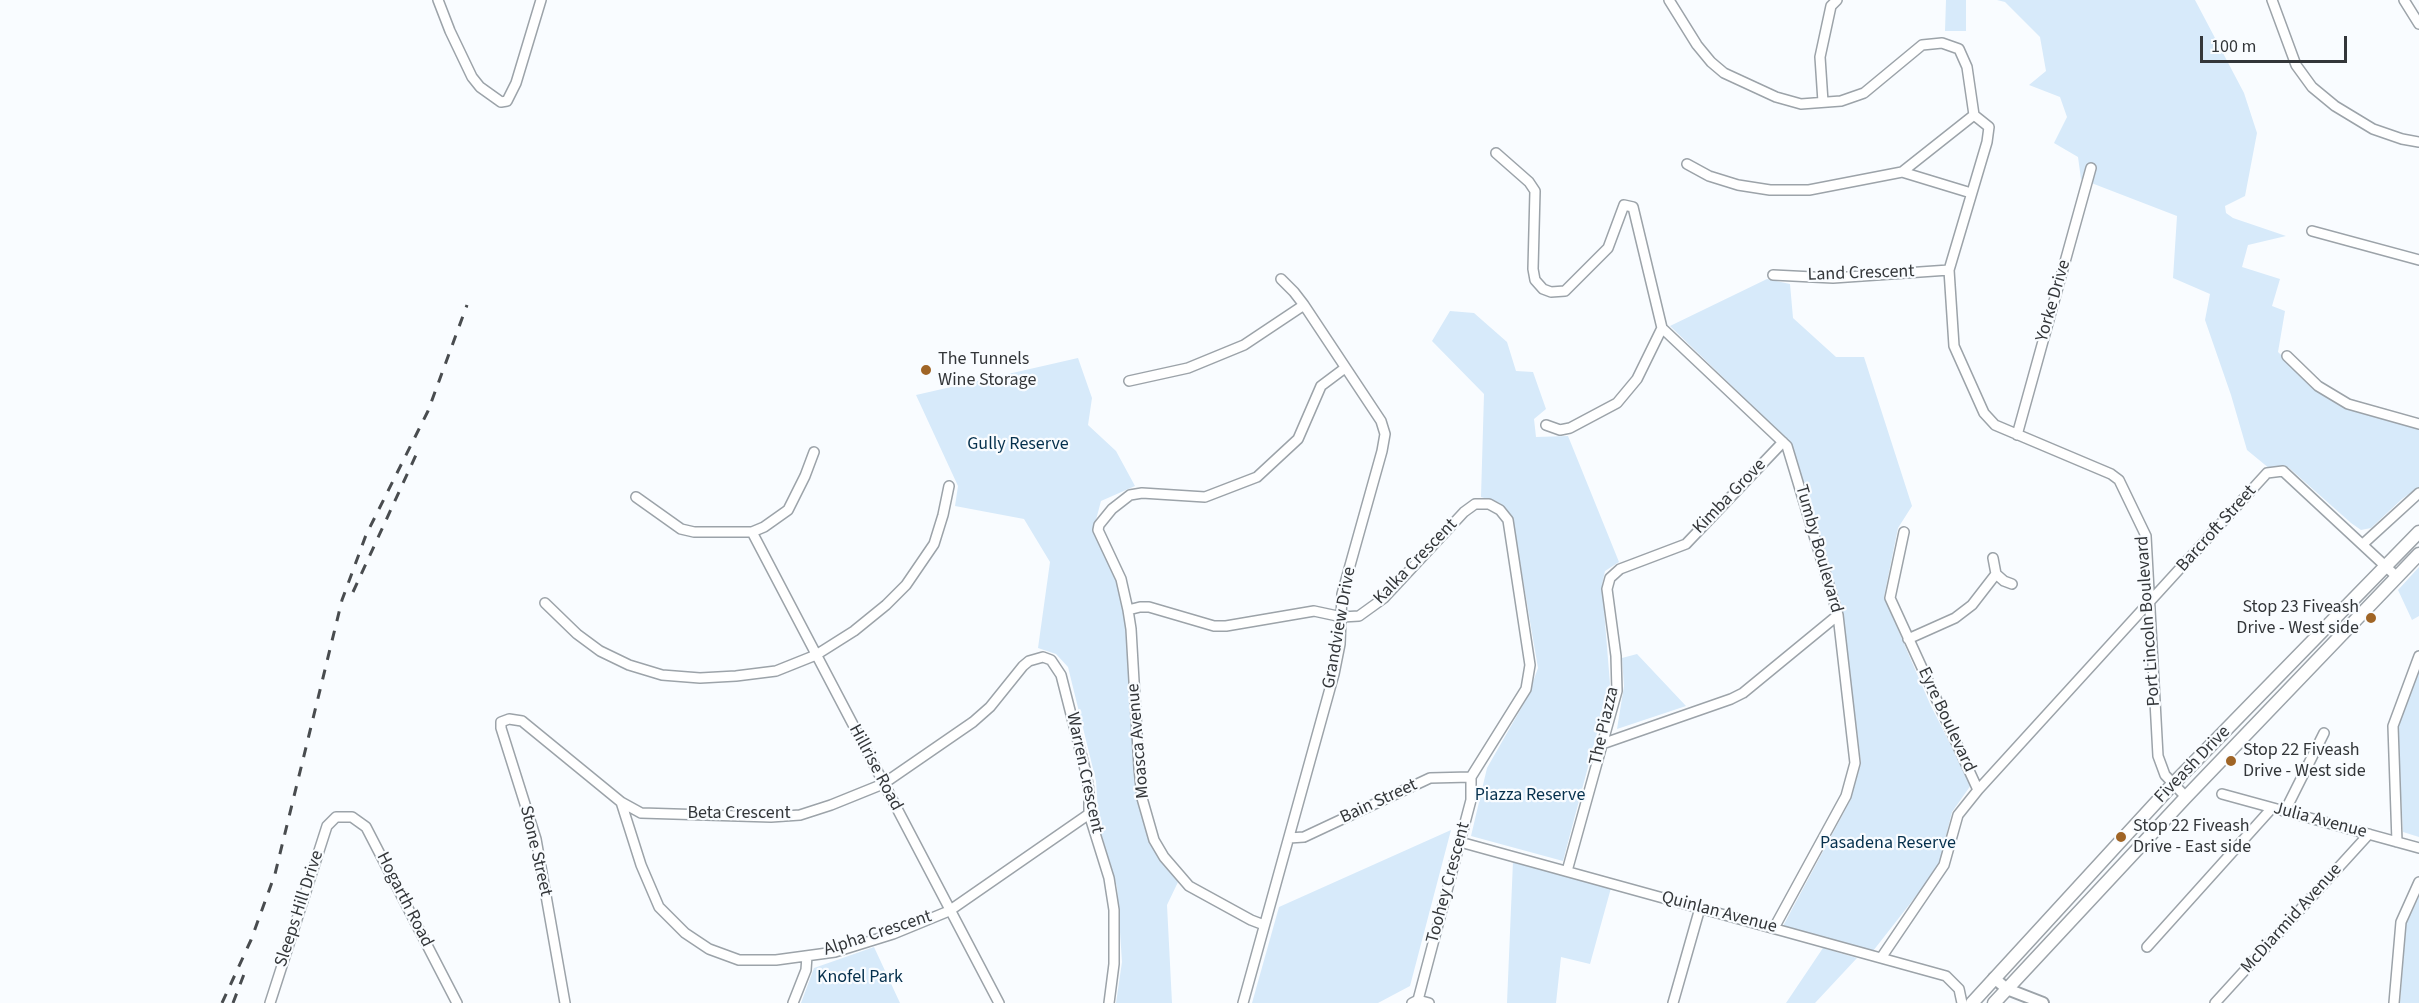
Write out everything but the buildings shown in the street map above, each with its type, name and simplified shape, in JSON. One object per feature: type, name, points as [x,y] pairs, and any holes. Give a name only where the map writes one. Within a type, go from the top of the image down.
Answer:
[{"type":"main road","name":"Fiveash Drive","points":[[1972,1003],[2173,784],[2419,532]]},
{"type":"main road","name":"Fiveash Drive","points":[[1994,1003],[2186,797],[2419,554]]},
{"type":"street","points":[[438,0],[472,77],[495,99],[507,101],[516,83],[541,0]]},
{"type":"street","points":[[1669,0],[1697,45],[1724,73],[1776,97],[1801,104],[1841,101],[1864,93],[1922,45],[1942,43],[1959,49],[1967,67],[1974,115],[1902,172],[1809,190],[1770,190],[1738,185],[1709,176],[1687,164]]},
{"type":"street","points":[[1823,102],[1820,57],[1832,6],[1837,0]]},
{"type":"street","points":[[2272,0],[2296,64],[2312,87],[2335,106],[2373,129],[2419,142]]},
{"type":"street","points":[[2404,0],[2419,24]]},
{"type":"street","name":"Port Lincoln Boulevard","points":[[1974,115],[1989,127],[1987,142],[1949,270],[1955,349],[1984,413],[1995,425],[2111,474],[2119,480],[2146,536],[2158,756],[2165,775],[2186,797]]},
{"type":"street","points":[[1496,153],[1529,182],[1535,191],[1535,280],[1543,289],[1551,292],[1565,291],[1608,248],[1624,205],[1633,207],[1662,328],[1637,379],[1617,403],[1570,428],[1560,430],[1546,425]]},
{"type":"street","name":"Yorke Drive","points":[[2017,435],[2091,168]]},
{"type":"street","points":[[1902,172],[1971,193]]},
{"type":"street","points":[[2312,231],[2419,260]]},
{"type":"street","name":"Land Crescent","points":[[1773,275],[1833,278],[1949,270]]},
{"type":"street","name":"Grandview Drive","points":[[1243,1003],[1334,674],[1340,644],[1342,594],[1382,451],[1384,434],[1381,421],[1304,305],[1281,279]]},
{"type":"street","points":[[1129,381],[1188,368],[1244,345],[1304,305]]},
{"type":"street","name":"Tumby Boulevard","points":[[1662,328],[1787,446],[1838,615],[1855,763],[1846,796],[1774,928]]},
{"type":"street","points":[[2287,356],[2318,386],[2348,404],[2419,424]]},
{"type":"street","name":"Moasca Avenue","points":[[1264,925],[1189,886],[1154,840],[1142,798],[1128,610],[1121,579],[1098,530],[1101,520],[1130,495],[1142,493],[1205,497],[1257,477],[1298,439],[1321,386],[1345,368]]},
{"type":"street","name":"Kimba Grove","points":[[1610,578],[1620,569],[1686,544],[1783,442]]},
{"type":"street","points":[[636,497],[681,529],[693,532],[752,531],[764,527],[788,510],[814,452]]},
{"type":"street","name":"Barcroft Street","points":[[1978,790],[2266,473],[2283,471],[2396,576]]},
{"type":"street","points":[[545,603],[600,651],[629,665],[662,675],[700,678],[776,671],[816,655],[854,631],[906,585],[934,544],[949,486]]},
{"type":"street","points":[[2363,544],[2419,493]]},
{"type":"street","name":"Kalka Crescent","points":[[1342,617],[1359,616],[1384,598],[1464,512],[1475,504],[1489,504]]},
{"type":"street","name":"Toohey Crescent","points":[[1415,1001],[1471,800],[1471,777],[1526,689],[1530,665],[1508,520],[1500,510],[1489,504]]},
{"type":"street","name":"Hillrise Road","points":[[752,531],[999,1003]]},
{"type":"street","name":"Eyre Boulevard","points":[[1881,958],[1944,865],[1958,815],[1978,790],[1890,598],[1904,532]]},
{"type":"street","points":[[1993,558],[1996,574],[2012,584]]},
{"type":"street","points":[[1908,639],[1955,618],[1972,605],[1996,574]]},
{"type":"street","name":"The Piazza","points":[[1567,872],[1617,691],[1617,656],[1607,589],[1610,578]]},
{"type":"street","points":[[1128,610],[1140,607],[1149,608],[1214,626],[1314,611],[1342,617]]},
{"type":"street","points":[[1602,744],[1743,693],[1838,615]]},
{"type":"street","points":[[2397,842],[2393,726],[2419,656]]},
{"type":"street","name":"Beta Crescent","points":[[522,720],[621,802],[640,813],[771,817],[800,815],[831,805],[883,783],[973,722],[990,707],[1023,666],[1029,661],[1043,657]]},
{"type":"street","name":"Warren Crescent","points":[[1043,657],[1050,660],[1061,675],[1086,773],[1089,814],[1109,878],[1114,910],[1114,964],[1109,1003]]},
{"type":"street","name":"Stone Street","points":[[522,720],[509,719],[501,722],[501,729],[536,839],[565,1003]]},
{"type":"street","points":[[2285,811],[2324,733]]},
{"type":"street","name":"Bain Street","points":[[1289,838],[1304,837],[1430,778],[1471,777]]},
{"type":"street","name":"Julia Avenue","points":[[2222,794],[2419,848]]},
{"type":"street","name":"Alpha Crescent","points":[[621,802],[641,865],[659,907],[685,933],[709,949],[739,960],[776,960],[835,952],[883,937],[949,911],[1089,814]]},
{"type":"street","points":[[2147,947],[2272,808]]},
{"type":"street","name":"Hogarth Road","points":[[336,818],[351,817],[366,826],[457,1003]]},
{"type":"street","name":"Sleeps Hill Drive","points":[[270,1003],[327,826],[336,818]]},
{"type":"street","name":"McDiarmid Avenue","points":[[2215,1003],[2369,834]]},
{"type":"street","name":"Quinlan Avenue","points":[[1460,842],[1946,976],[1959,989],[1962,1003]]},
{"type":"street","points":[[2394,1003],[2401,922],[2419,882]]},
{"type":"street","points":[[1673,1003],[1700,908]]},
{"type":"street","points":[[793,1003],[806,970],[807,956]]},
{"type":"street","points":[[1994,978],[2007,989],[2043,1003]]},
{"type":"street","points":[[1415,1001],[1429,1003]]},
{"type":"green space","points":[[1946,0],[1966,0],[1966,31],[1945,31]]},
{"type":"green space","points":[[1997,0],[2195,0],[2244,93],[2257,133],[2245,196],[2225,206],[2226,213],[2233,218],[2286,236],[2248,245],[2242,267],[2280,279],[2272,306],[2285,311],[2278,352],[2323,394],[2419,428],[2419,487],[2402,499],[2371,528],[2361,530],[2351,523],[2288,467],[2278,466],[2270,469],[2247,450],[2205,320],[2210,294],[2173,278],[2177,216],[2081,179],[2078,157],[2054,143],[2067,117],[2060,97],[2029,85],[2046,71],[2040,37],[2005,2]]},
{"type":"green space","name":"Pasadena Reserve","points":[[1767,279],[1790,284],[1793,318],[1836,357],[1864,357],[1912,506],[1898,528],[1884,597],[1930,704],[1971,785],[1952,812],[1938,868],[1873,951],[1783,926],[1850,801],[1861,763],[1842,610],[1790,442],[1670,326]]},
{"type":"green space","name":"Piazza Reserve","points":[[1450,311],[1474,313],[1507,342],[1516,371],[1533,372],[1546,409],[1534,419],[1536,437],[1568,436],[1619,562],[1605,571],[1602,585],[1610,684],[1563,861],[1471,836],[1487,768],[1527,698],[1538,668],[1512,516],[1500,503],[1481,497],[1484,394],[1432,341]]},
{"type":"green space","name":"Gully Reserve","points":[[1078,358],[1092,398],[1088,425],[1116,451],[1135,486],[1101,501],[1093,531],[1107,553],[1118,580],[1129,630],[1132,744],[1137,801],[1155,850],[1178,882],[1167,905],[1172,1003],[1116,1003],[1122,962],[1117,887],[1099,826],[1096,781],[1068,667],[1056,654],[1038,648],[1050,562],[1024,519],[955,506],[958,486],[916,395]]},
{"type":"green space","points":[[2419,567],[2419,616],[2412,620],[2398,590]]},
{"type":"green space","points":[[1637,654],[1686,706],[1617,729],[1624,686],[1622,658]]},
{"type":"green space","points":[[2419,671],[2419,837],[2403,832],[2397,724]]},
{"type":"green space","points":[[1451,830],[1410,986],[1378,1003],[1252,1003],[1279,907]]},
{"type":"green space","points":[[1513,861],[1611,888],[1590,964],[1561,957],[1556,1003],[1507,1003]]},
{"type":"green space","points":[[2419,896],[2419,1003],[2400,1003],[2406,924]]},
{"type":"green space","name":"Knofel Park","points":[[874,947],[900,1003],[801,1003],[814,968]]},
{"type":"green space","points":[[1823,948],[1857,958],[1815,1003],[1786,1003]]},
{"type":"railway","points":[[222,1003],[251,940],[275,874],[342,600],[366,535],[428,411],[467,305]]},
{"type":"railway","points":[[353,592],[416,455]]},
{"type":"railway","points":[[233,1003],[246,969]]},
{"type":"place","name":"The Tunnels Wine Storage","points":[[926,370]]},
{"type":"place","name":"Stop 23 Fiveash Drive - West side","points":[[2371,618]]},
{"type":"place","name":"Stop 22 Fiveash Drive - West side","points":[[2231,761]]},
{"type":"place","name":"Stop 22 Fiveash Drive - East side","points":[[2121,837]]}]
